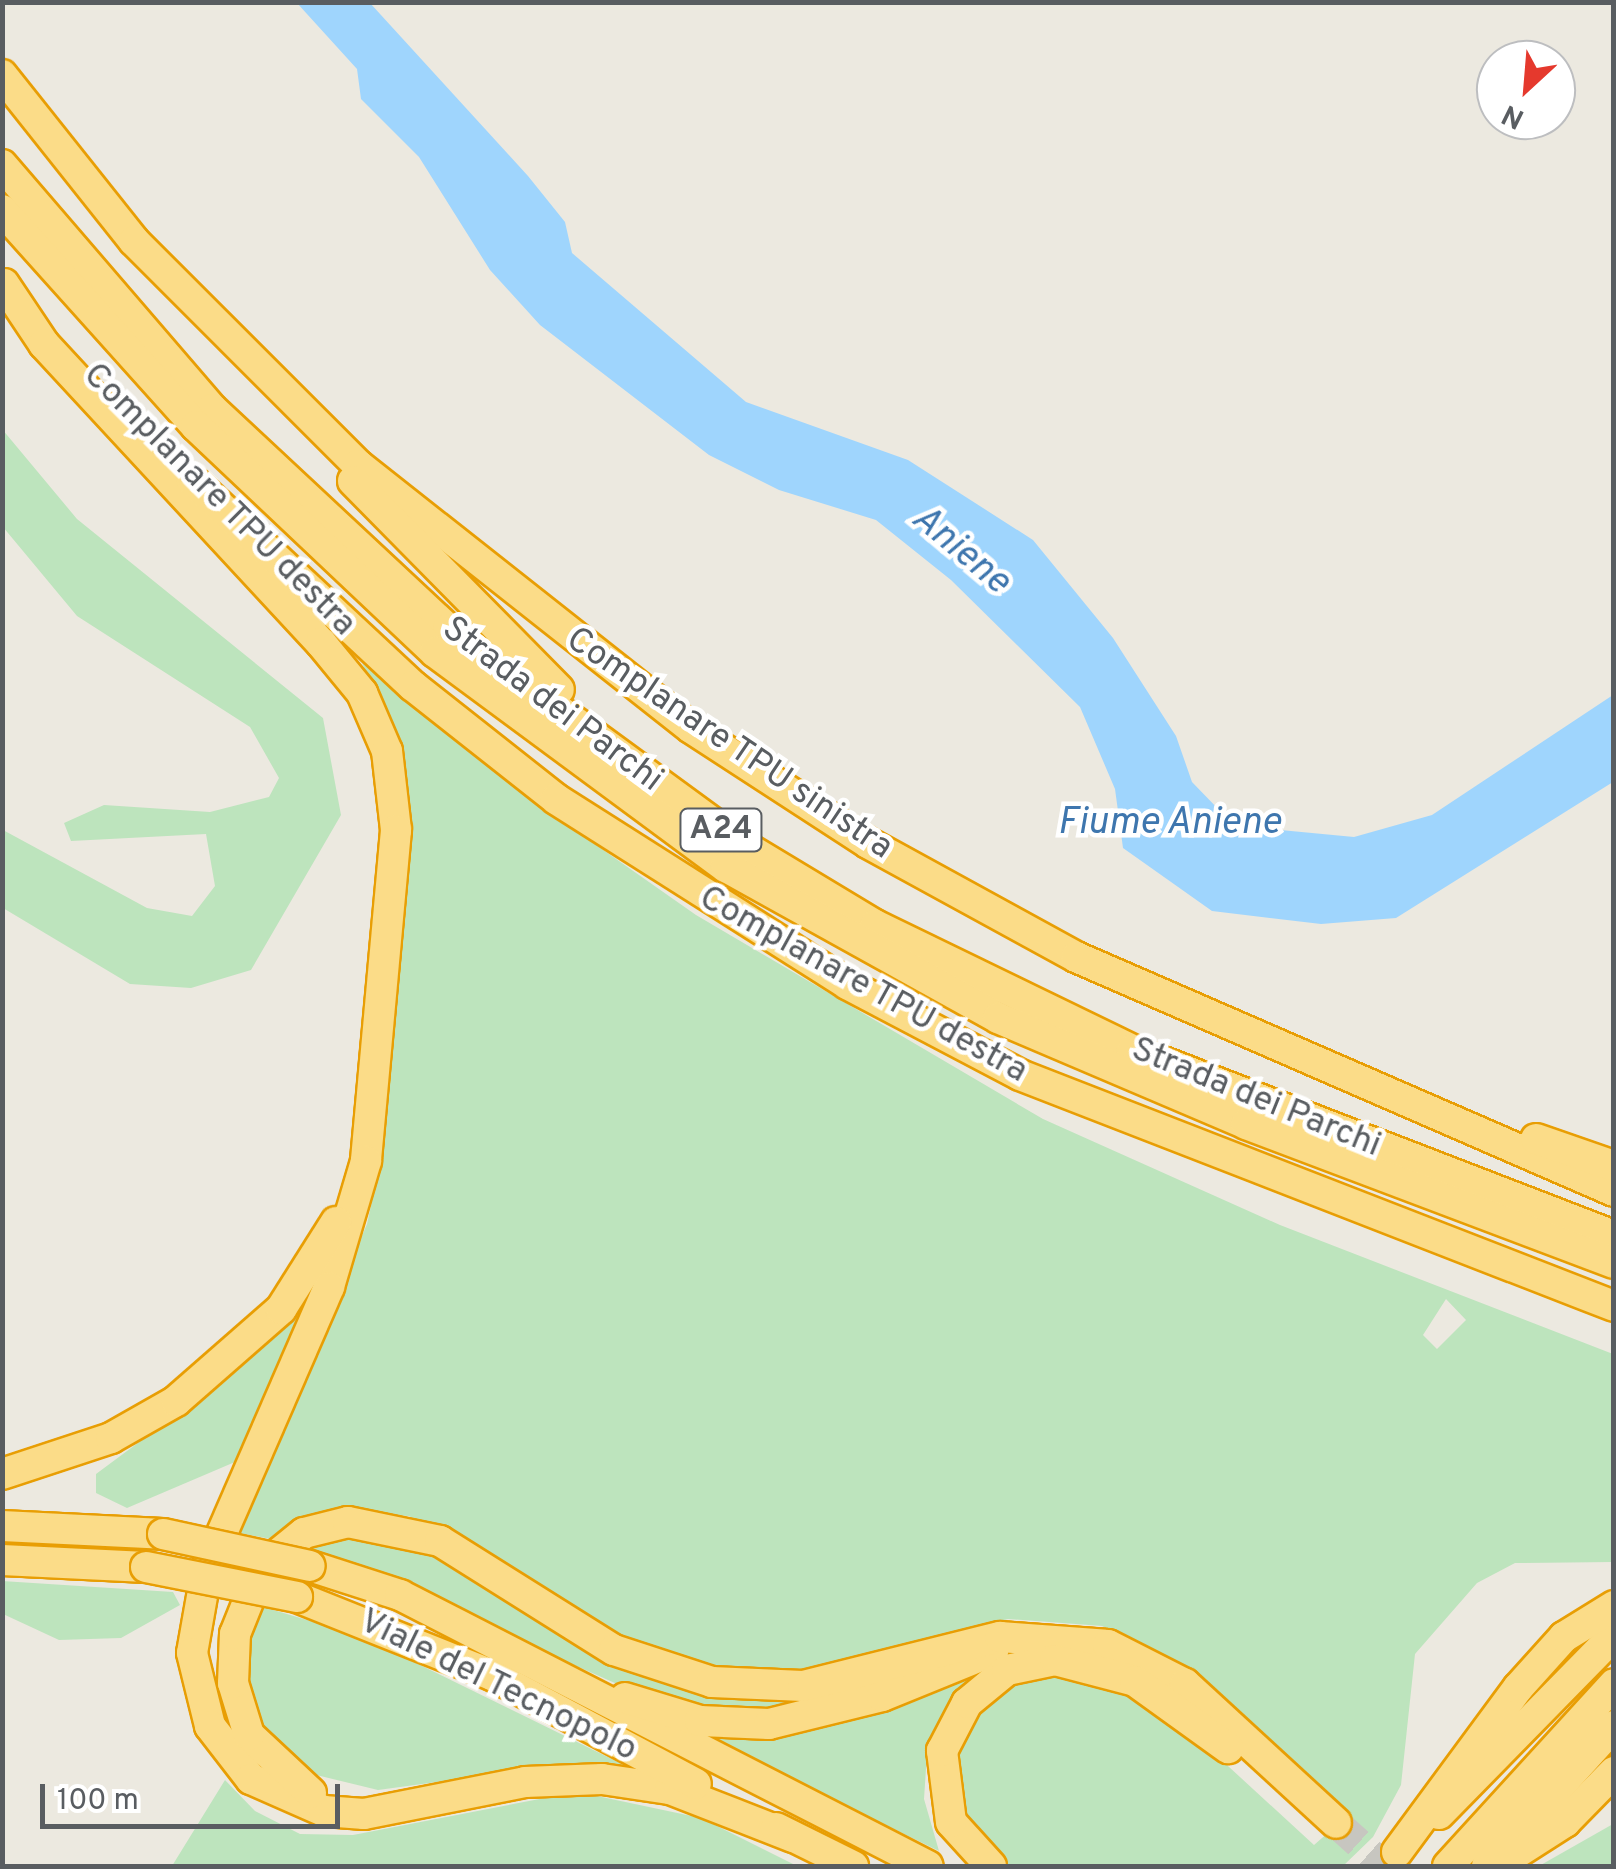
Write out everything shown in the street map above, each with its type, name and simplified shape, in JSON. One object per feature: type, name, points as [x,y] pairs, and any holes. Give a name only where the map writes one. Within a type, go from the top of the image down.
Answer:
[{"type":"highway","name":"Complanare TPU sinistra","points":[[2,74],[200,312],[419,516],[691,728],[868,843],[1076,957],[1300,1058],[1614,1191]]},
{"type":"highway","name":"Strada dei Parchi","points":[[2,165],[212,409],[448,629],[744,846],[875,924],[1132,1050],[1614,1236]]},
{"type":"highway","name":"Strada dei Parchi","points":[[2,210],[196,426],[435,652],[726,867],[998,1018],[1614,1263]]},
{"type":"highway","points":[[3,283],[44,344],[362,693],[388,751],[396,830],[366,1161],[329,1287],[207,1568],[192,1653],[210,1726],[251,1779],[324,1811],[364,1814],[526,1782],[602,1779],[670,1789],[793,1837]]},
{"type":"highway","name":"Complanare TPU destra","points":[[3,283],[284,572],[556,800],[706,902],[1020,1075],[1614,1306]]},
{"type":"highway","points":[[200,312],[456,594],[744,846]]},
{"type":"highway","points":[[1300,1058],[1614,1166]]},
{"type":"highway","points":[[2,1474],[111,1438],[231,1359],[304,1277],[366,1161]]},
{"type":"highway","points":[[364,1814],[284,1776],[249,1735],[233,1682],[250,1585],[284,1546],[323,1525],[414,1530],[614,1650],[712,1682],[803,1686],[934,1647],[1044,1635],[1118,1648],[1185,1684],[1332,1830],[1154,1690],[1074,1662],[1030,1662],[976,1694],[942,1751],[951,1822],[991,1866]]},
{"type":"highway","name":"Viale del Tecnopolo","points":[[2,1526],[164,1534],[310,1566],[400,1595],[569,1681]]},
{"type":"highway","name":"Viale del Tecnopolo","points":[[2,1560],[146,1566],[297,1596],[492,1674],[853,1866]]},
{"type":"highway","points":[[1389,1859],[1518,1688],[1564,1637],[1614,1606]]},
{"type":"highway","points":[[569,1681],[700,1720],[768,1724],[882,1696],[1044,1635]]},
{"type":"highway","points":[[1389,1859],[1614,1635]]},
{"type":"highway","points":[[569,1681],[928,1866]]},
{"type":"highway","points":[[1448,1866],[1614,1684]]},
{"type":"highway","points":[[1486,1866],[1614,1726]]},
{"type":"highway","points":[[1496,1866],[1565,1822],[1614,1772]]},
{"type":"green space","points":[[2,429],[77,519],[323,718],[341,815],[251,970],[191,988],[130,984],[3,908],[3,830],[147,908],[192,916],[215,886],[206,834],[71,841],[64,823],[104,805],[210,812],[269,797],[279,778],[250,727],[77,616],[3,527]]},
{"type":"green space","points":[[362,663],[512,786],[696,915],[1043,1119],[1280,1225],[1613,1354],[1613,1562],[1515,1563],[1477,1583],[1415,1654],[1401,1785],[1373,1837],[1343,1866],[1005,1866],[962,1815],[956,1746],[992,1691],[1045,1671],[1114,1684],[1167,1710],[1314,1845],[1346,1817],[1187,1668],[1102,1626],[1008,1619],[795,1672],[738,1675],[622,1643],[409,1516],[325,1511],[271,1539],[234,1532],[367,1224],[376,1182],[410,831],[402,753]],"holes":[[[1446,1299],[1466,1320],[1437,1349],[1423,1335]]]},
{"type":"green space","points":[[327,1270],[242,1459],[127,1508],[96,1493],[96,1474],[243,1365]]},
{"type":"green space","points":[[347,1536],[426,1553],[599,1659],[706,1697],[800,1698],[901,1676],[796,1708],[727,1716],[651,1699],[310,1548]]},
{"type":"green space","points":[[2,1581],[173,1592],[180,1605],[121,1638],[59,1640],[3,1614]]},
{"type":"green space","points":[[253,1604],[361,1636],[628,1767],[540,1768],[378,1790],[304,1772],[255,1720],[245,1694]]},
{"type":"green space","points":[[984,1666],[945,1711],[927,1754],[924,1799],[939,1851],[711,1740],[820,1728]]},
{"type":"green space","points":[[225,1780],[255,1811],[300,1834],[353,1835],[550,1797],[597,1796],[701,1818],[797,1866],[172,1866]]},
{"type":"green space","points":[[1613,1824],[1613,1866],[1539,1866]]},
{"type":"water","points":[[297,3],[370,3],[528,176],[565,222],[572,253],[746,402],[908,460],[1033,540],[1113,638],[1176,736],[1192,782],[1222,813],[1248,827],[1354,837],[1432,815],[1613,695],[1613,782],[1396,918],[1321,924],[1212,911],[1123,848],[1115,789],[1080,707],[951,580],[876,520],[779,490],[709,455],[540,325],[490,270],[419,157],[361,99],[357,69]]},
{"type":"tunnel","points":[[1336,1823],[1384,1866]]},
{"type":"water label","name":"Aniene","points":[[960,551]]},
{"type":"water label","name":"Fiume Aniene","points":[[1169,824]]}]
